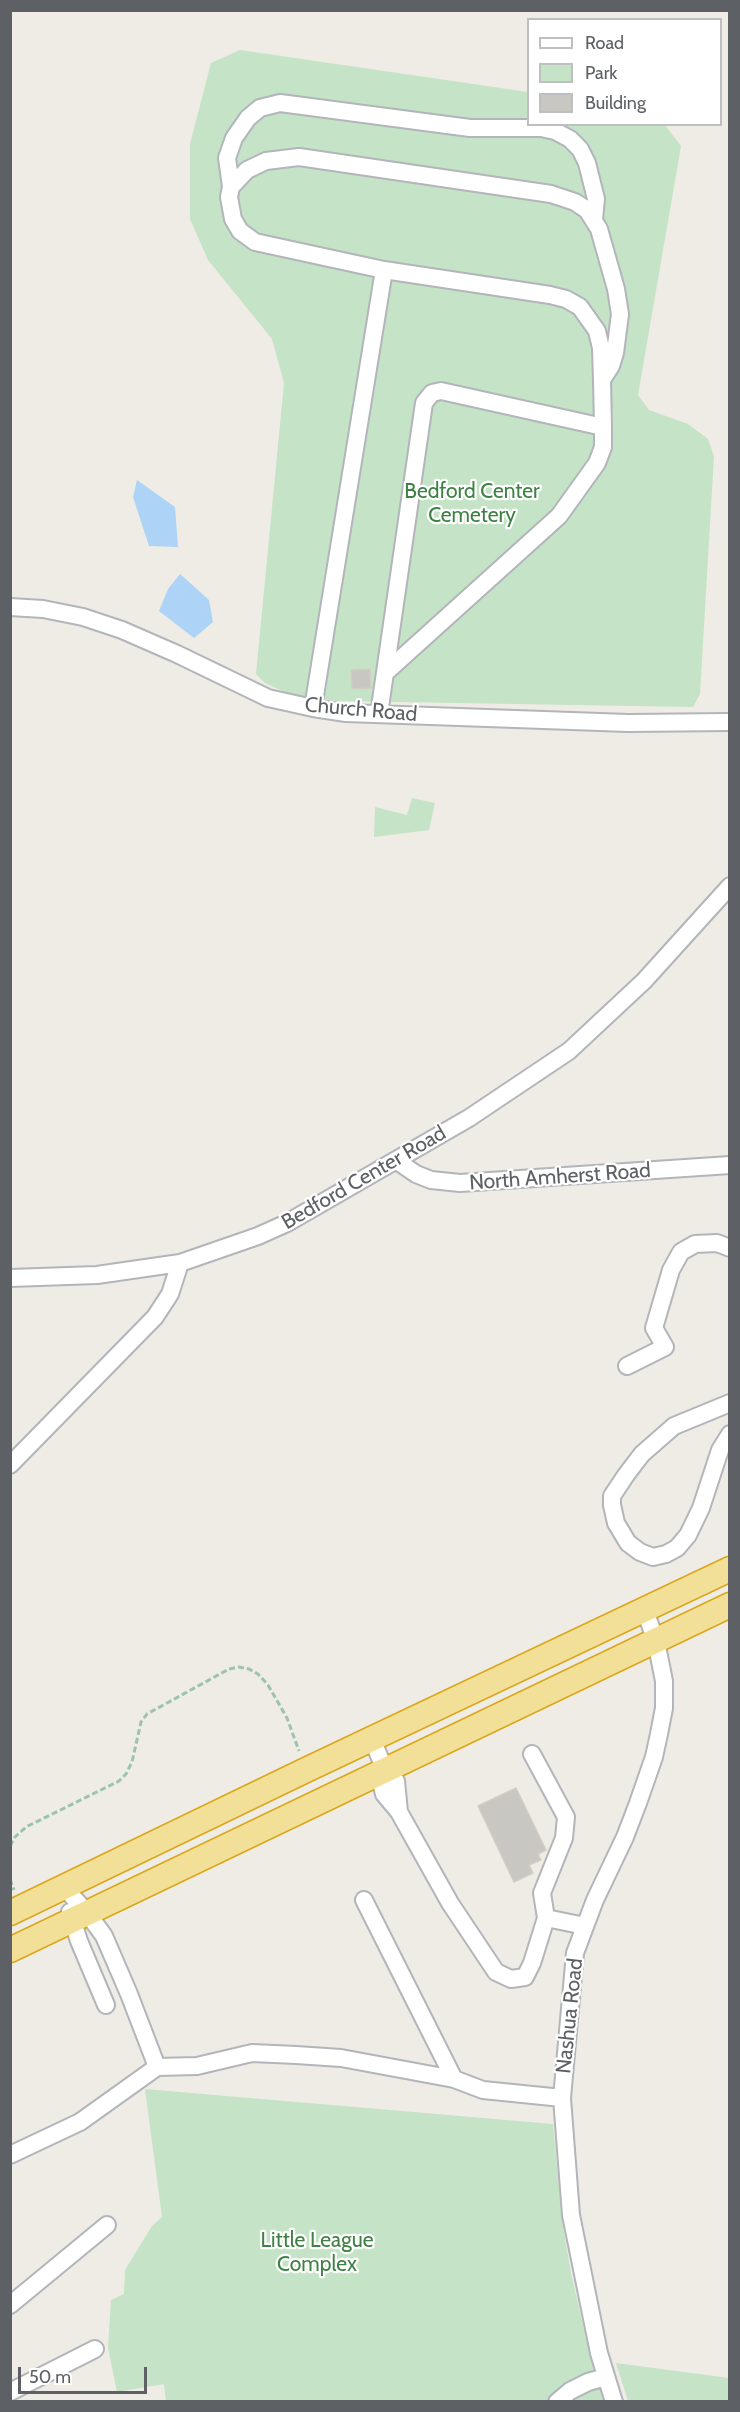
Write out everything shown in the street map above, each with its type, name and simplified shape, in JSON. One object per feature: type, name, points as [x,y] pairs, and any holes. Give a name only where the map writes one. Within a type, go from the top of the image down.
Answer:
[{"type":"highway","points":[[10,1913],[729,1569]]},
{"type":"highway","points":[[10,1950],[729,1605]]},
{"type":"street","points":[[385,673],[559,516],[597,463],[603,447],[603,427],[601,348],[597,331],[580,307],[566,299],[384,270],[255,242],[240,231],[233,219],[229,197],[231,186],[227,158],[234,138],[248,118],[260,108],[280,103],[470,128],[555,130],[570,139],[580,149],[587,163],[596,199],[594,219]]},
{"type":"street","points":[[231,186],[247,170],[266,161],[299,158],[551,194],[575,202],[587,210],[594,219],[616,289],[620,314],[615,353],[611,366],[602,380]]},
{"type":"street","points":[[313,708],[384,270]]},
{"type":"street","points":[[379,714],[424,403],[432,393],[441,391],[603,427]]},
{"type":"street","name":"Church Road","points":[[10,607],[44,609],[83,617],[122,630],[177,654],[268,698],[313,708],[346,713],[628,723],[729,722]]},
{"type":"street","name":"Bedford Center Road","points":[[180,1263],[258,1236],[287,1223],[469,1118],[569,1051],[644,981],[729,886]]},
{"type":"street","name":"North Amherst Road","points":[[397,1161],[416,1174],[430,1179],[466,1184],[729,1166]]},
{"type":"street","points":[[627,1366],[665,1347],[654,1328],[671,1270],[681,1252],[695,1244],[717,1243],[729,1248]]},
{"type":"street","points":[[10,1278],[97,1275],[180,1263],[170,1294],[155,1317],[10,1465]]},
{"type":"street","points":[[729,1403],[674,1426],[642,1454],[626,1475],[612,1496],[612,1505],[616,1523],[628,1543],[640,1552],[653,1557],[677,1548],[688,1535],[701,1508],[720,1449],[729,1434]]},
{"type":"street","name":"Nashua Road","points":[[614,2402],[598,2353],[571,2215],[562,2098],[575,1953],[625,1836],[654,1757],[664,1708],[664,1690],[656,1641],[644,1608]]},
{"type":"street","points":[[372,1739],[385,1770],[396,1781],[399,1812],[450,1903],[496,1971],[511,1979],[525,1977],[546,1918],[542,1893],[564,1838],[566,1817],[532,1754]]},
{"type":"street","points":[[65,1888],[80,1917],[105,2005]]},
{"type":"street","points":[[364,1900],[454,2079]]},
{"type":"street","points":[[80,1917],[104,1936],[157,2067]]},
{"type":"street","points":[[546,1918],[585,1926]]},
{"type":"street","points":[[10,2155],[80,2122],[157,2067],[198,2066],[252,2053],[341,2058],[454,2079],[483,2090],[562,2098]]},
{"type":"street","points":[[10,2305],[107,2225]]},
{"type":"street","points":[[10,2392],[95,2349]]},
{"type":"street","points":[[557,2402],[570,2391],[606,2376]]},
{"type":"path","points":[[10,1846],[15,1837],[26,1827],[119,1781],[126,1774],[132,1762],[141,1722],[147,1714],[229,1669],[249,1668],[268,1685],[287,1718],[306,1770]]},
{"type":"green space","name":"Bedford Center Cemetery","points":[[240,50],[527,92],[527,126],[666,126],[681,146],[638,395],[649,410],[688,424],[708,439],[714,456],[700,694],[693,707],[337,701],[291,695],[265,683],[256,674],[284,383],[272,339],[208,260],[190,219],[190,144],[211,63]]},
{"type":"green space","points":[[412,798],[435,803],[429,830],[374,837],[375,807],[407,815]]},
{"type":"green space","name":"Little League Complex","points":[[145,2089],[553,2124],[562,2221],[571,2273],[589,2351],[604,2401],[166,2402],[164,2384],[117,2392],[108,2348],[111,2300],[124,2294],[125,2270],[152,2226],[162,2217]]},
{"type":"green space","points":[[616,2363],[729,2378],[729,2401],[628,2401]]},
{"type":"water","points":[[137,480],[175,507],[178,547],[149,546],[133,497]]},
{"type":"water","points":[[180,574],[209,600],[213,622],[194,638],[159,611],[168,589]]},
{"type":"building","points":[[370,669],[371,688],[352,689],[351,670]]},
{"type":"building","points":[[516,1788],[546,1850],[538,1854],[541,1860],[529,1865],[533,1873],[514,1882],[478,1806]]}]
